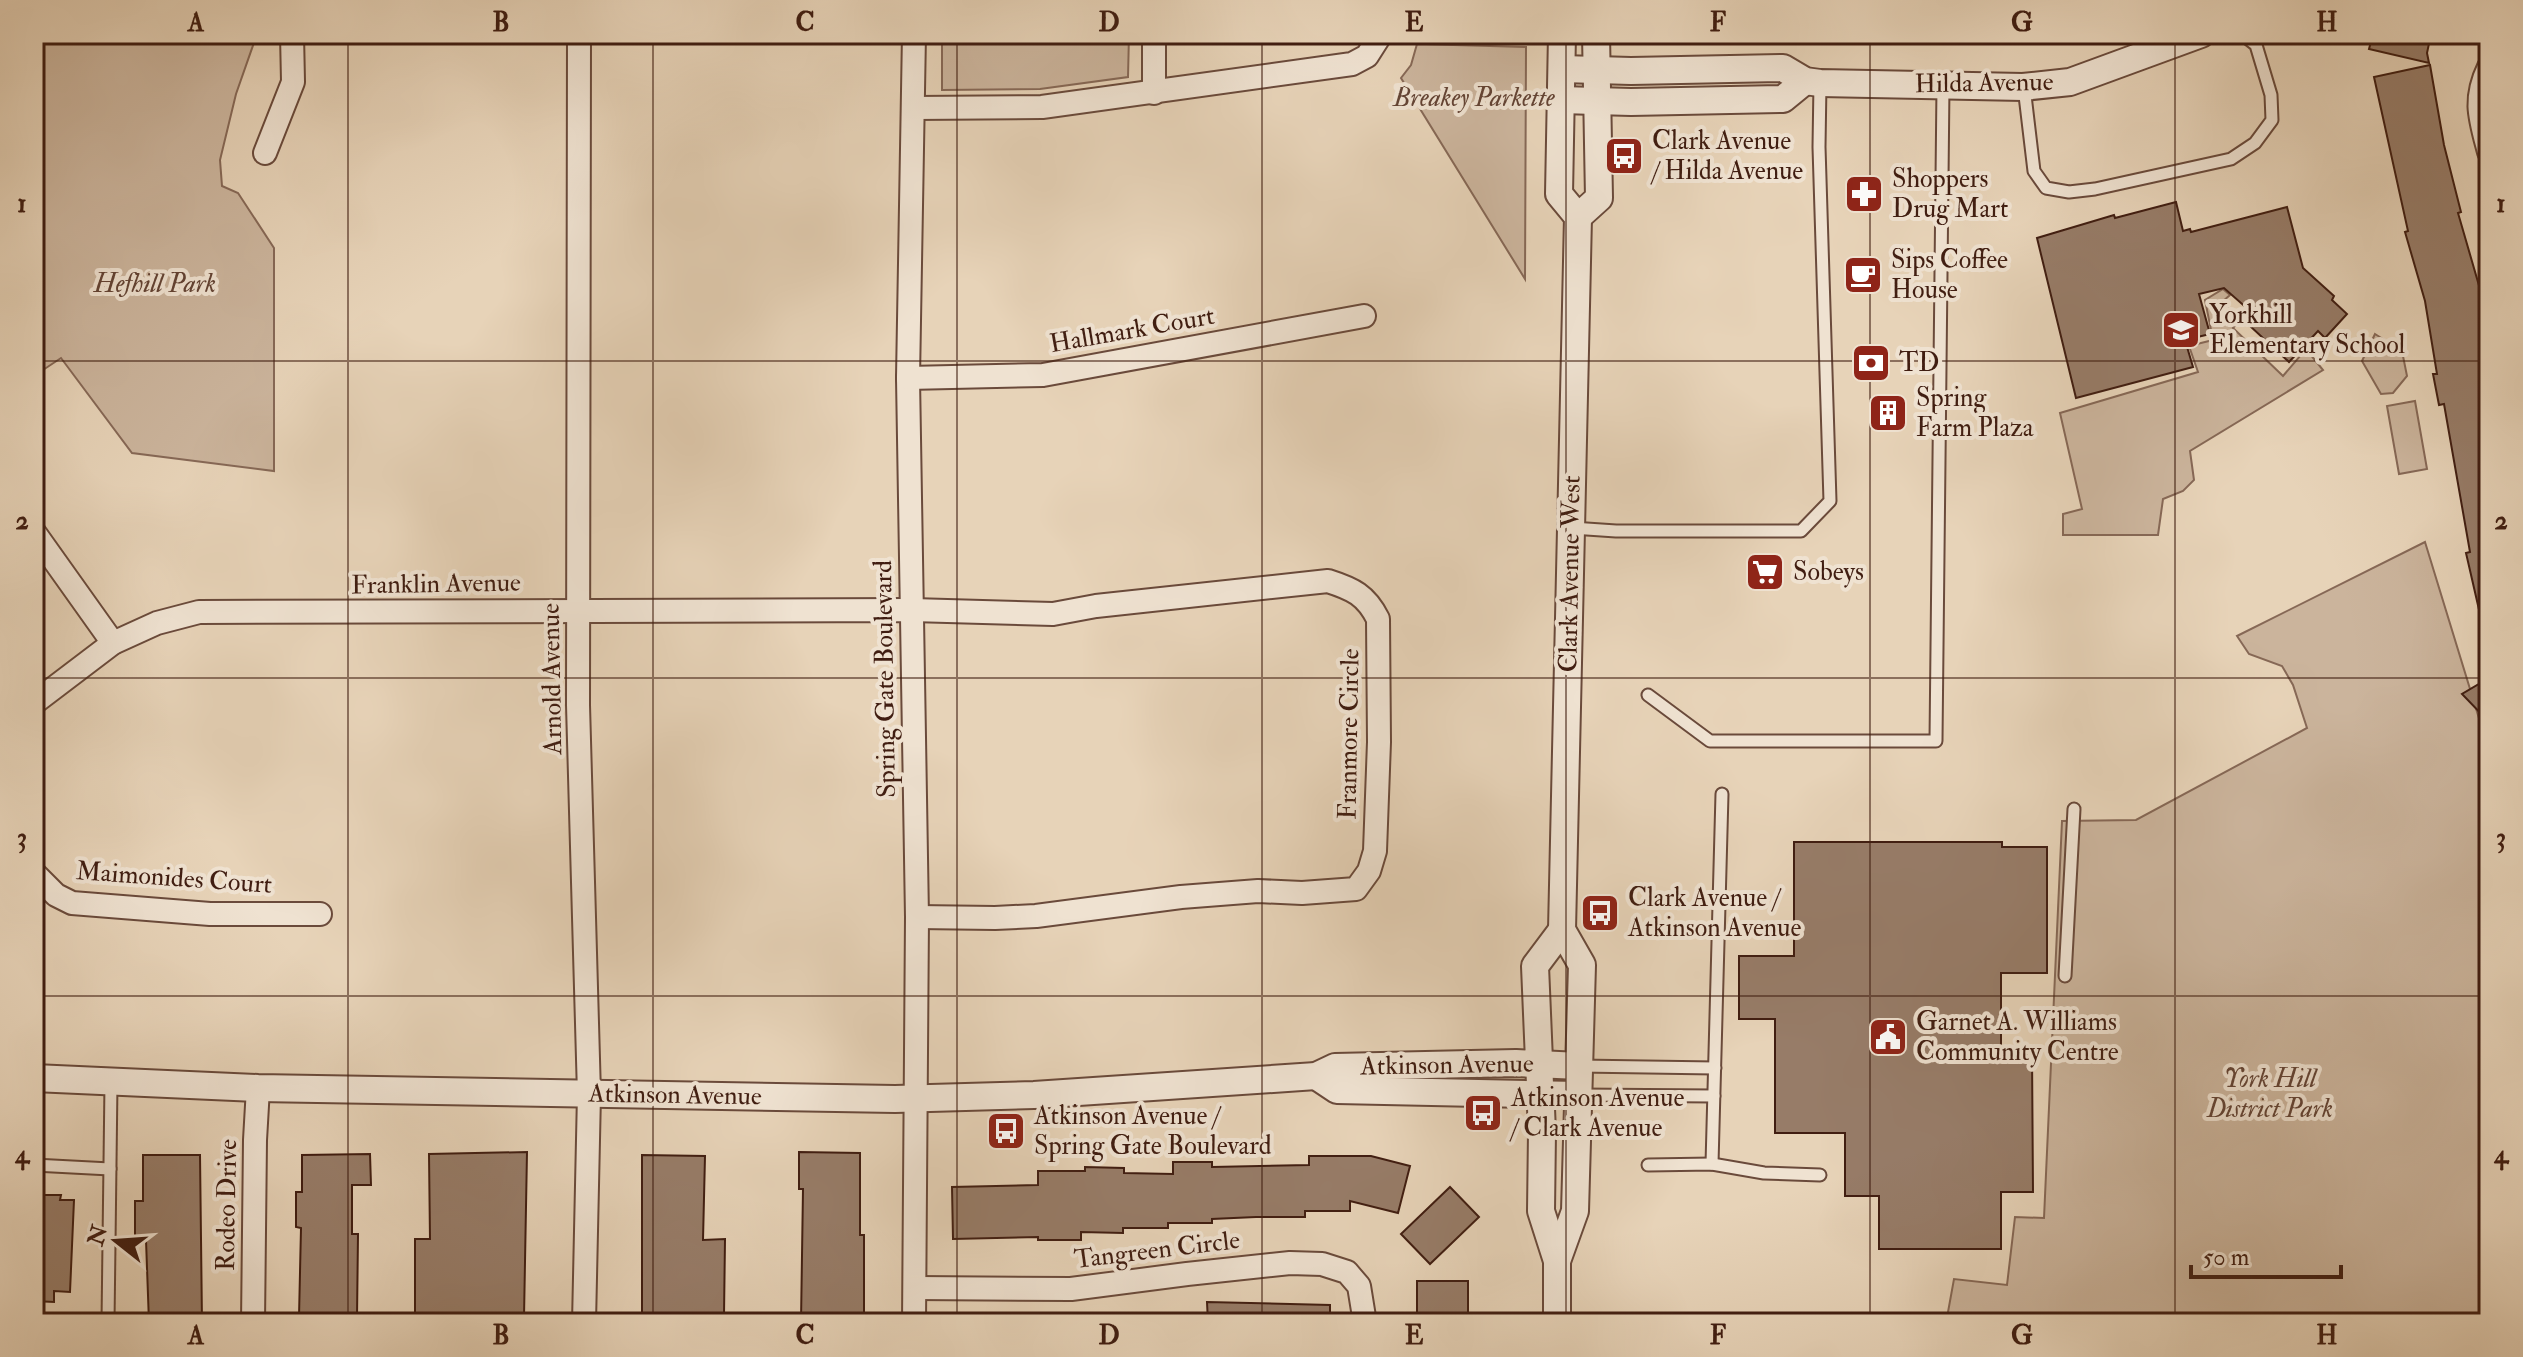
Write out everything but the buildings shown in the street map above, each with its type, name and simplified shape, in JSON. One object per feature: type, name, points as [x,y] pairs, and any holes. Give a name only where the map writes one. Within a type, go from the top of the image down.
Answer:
[{"type":"street","points":[[265,153],[293,82],[292,34]]},
{"type":"street","name":"Arnold Avenue","points":[[579,34],[578,705],[589,1094],[584,1323]]},
{"type":"street","name":"Spring Gate Boulevard","points":[[914,34],[908,378],[917,917],[914,1323]]},
{"type":"street","points":[[1154,34],[1154,93]]},
{"type":"street","points":[[914,108],[1042,107],[1352,64],[1367,56],[1381,34]]},
{"type":"street","points":[[1562,34],[1559,194],[1578,217],[1599,198],[1596,34]]},
{"type":"street","name":"Hilda Avenue","points":[[1562,69],[1783,68],[1813,82],[2023,87],[2070,82],[2201,34]]},
{"type":"street","points":[[2489,67],[2480,86],[2478,111],[2489,152]]},
{"type":"street","name":"Hilda Avenue","points":[[1561,100],[1783,99],[1813,82]]},
{"type":"street","name":"Clark Avenue West","points":[[1562,930],[1578,217]]},
{"type":"street","name":"Hallmark Court","points":[[908,378],[1043,375],[1364,316]]},
{"type":"street","points":[[34,532],[113,643]]},
{"type":"street","name":"Franmore Circle","points":[[912,610],[1053,614],[1096,606],[1328,581],[1356,590],[1370,604],[1378,619],[1380,702],[1375,851],[1369,871],[1356,889],[1302,893],[1258,891],[1181,897],[1036,916],[917,917]]},
{"type":"street","name":"Franklin Avenue","points":[[34,703],[113,643],[157,623],[199,612],[912,610]]},
{"type":"street","name":"Maimonides Court","points":[[34,873],[56,895],[72,903],[210,914],[320,914]]},
{"type":"street","points":[[1557,1261],[1575,1211],[1582,965],[1562,930],[1535,966],[1542,1132],[1541,1211],[1557,1261],[1557,1323]]},
{"type":"street","name":"Atkinson Avenue","points":[[34,1078],[258,1088],[917,1099],[1034,1095],[1316,1076],[1335,1067],[1579,1066]]},
{"type":"street","name":"Atkinson Avenue","points":[[1316,1076],[1337,1090],[1578,1095]]},
{"type":"street","name":"Rodeo Drive","points":[[253,1323],[258,1088]]},
{"type":"street","name":"Tangreen Circle","points":[[916,1288],[1071,1289],[1290,1263],[1322,1264],[1347,1272],[1359,1286],[1365,1323]]},
{"type":"lane","points":[[2023,87],[2034,171],[2046,188],[2069,192],[2095,189],[2231,159],[2255,143],[2272,120],[2271,95],[2256,45],[2242,34]]},
{"type":"lane","points":[[1571,528],[1616,531],[1801,531],[1830,501],[1819,147],[1813,82]]},
{"type":"lane","points":[[1648,695],[1710,741],[1936,741],[1943,85]]},
{"type":"lane","points":[[1712,1164],[1722,794]]},
{"type":"lane","points":[[2065,976],[2074,809]]},
{"type":"lane","points":[[1579,1066],[1715,1068]]},
{"type":"lane","points":[[108,1323],[111,1082]]},
{"type":"lane","points":[[1578,1095],[1714,1096]]},
{"type":"lane","points":[[1648,1165],[1712,1164],[1764,1173],[1820,1175]]},
{"type":"lane","points":[[34,1165],[110,1169]]},
{"type":"green space","name":"Hefhill Park","points":[[34,34],[257,34],[236,94],[220,160],[222,186],[238,193],[274,248],[274,471],[132,453],[61,358],[34,376]]},
{"type":"green space","points":[[942,34],[1129,34],[1128,77],[1040,89],[942,90]]},
{"type":"green space","name":"Breakey Parkette","points":[[1417,44],[1526,47],[1525,279],[1401,78],[1411,65]]},
{"type":"green space","points":[[2223,289],[2230,295],[2222,302],[2240,320],[2233,328],[2283,376],[2306,349],[2323,370],[2190,451],[2194,480],[2183,491],[2163,499],[2158,535],[2063,535],[2063,514],[2082,509],[2060,413],[2198,372],[2189,346],[2213,340],[2205,300]]},
{"type":"green space","points":[[2375,334],[2402,351],[2407,376],[2393,393],[2381,394],[2362,361]]},
{"type":"green space","points":[[2415,401],[2427,469],[2399,474],[2387,406]]},
{"type":"green space","name":"York Hill District Park","points":[[2425,542],[2489,751],[2489,1323],[1946,1323],[1954,1279],[2007,1285],[2015,1217],[2044,1218],[2062,821],[2136,820],[2307,728],[2293,685],[2282,666],[2249,654],[2237,636]]},
{"type":"green space","points":[[34,1313],[84,1316],[83,1323],[34,1323]]},
{"type":"place","name":"Clark Avenue / Hilda Avenue","points":[[1624,156]]},
{"type":"place","name":"Shoppers Drug Mart","points":[[1864,194]]},
{"type":"place","name":"Sips Coffee House","points":[[1863,275]]},
{"type":"place","name":"Yorkhill Elementary School","points":[[2181,330]]},
{"type":"place","name":"TD","points":[[1871,363]]},
{"type":"place","name":"Spring Farm Plaza","points":[[1888,413]]},
{"type":"place","name":"Sobeys","points":[[1765,572]]},
{"type":"place","name":"Clark Avenue / Atkinson Avenue","points":[[1600,913]]},
{"type":"place","name":"Garnet A. Williams Community Centre","points":[[1888,1037]]},
{"type":"place","name":"Atkinson Avenue / Clark Avenue","points":[[1483,1113]]},
{"type":"place","name":"Atkinson Avenue / Spring Gate Boulevard","points":[[1006,1131]]}]
